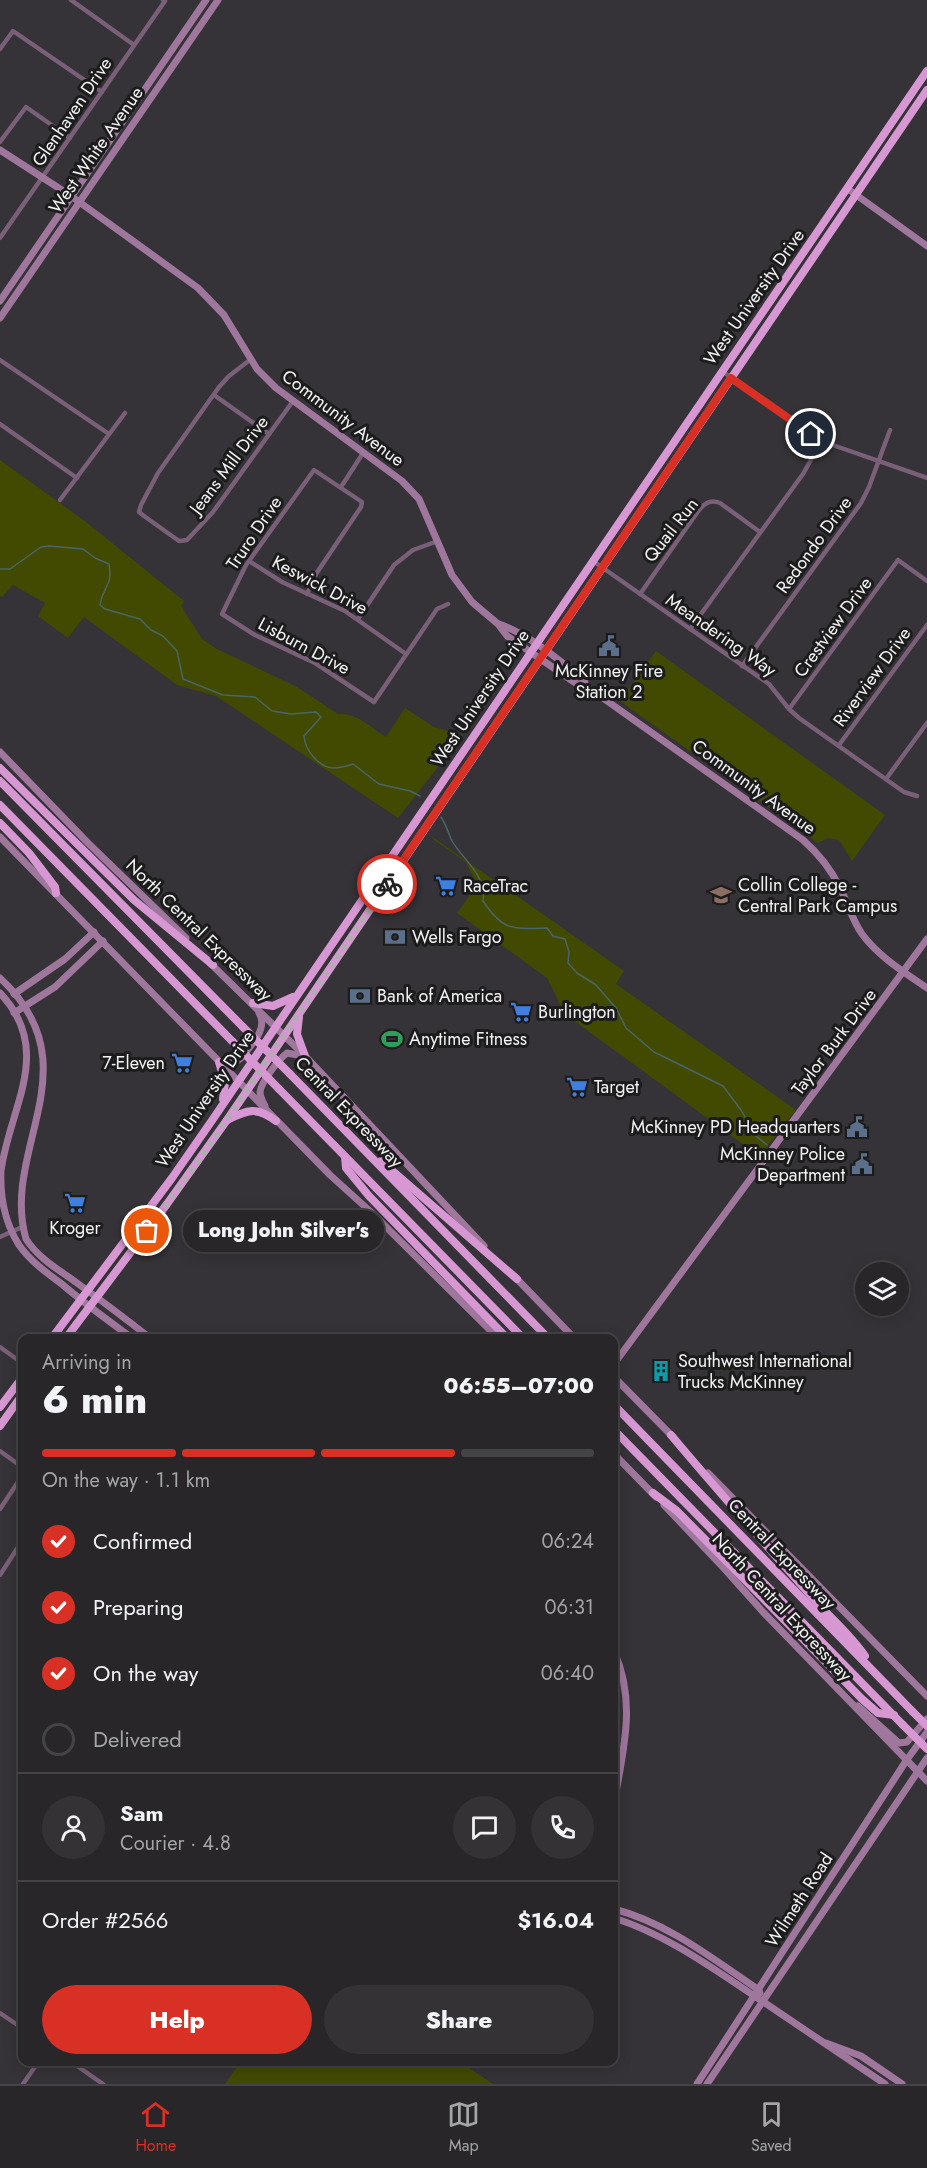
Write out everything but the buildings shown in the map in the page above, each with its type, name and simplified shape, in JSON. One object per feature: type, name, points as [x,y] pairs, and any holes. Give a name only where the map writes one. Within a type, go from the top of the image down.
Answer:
[{"type":"highway","name":"West University Drive","points":[[69,1334],[227,1120],[347,944],[731,378],[927,72]]},
{"type":"highway","name":"West University Drive","points":[[55,1334],[172,1178],[722,371],[927,90]]},
{"type":"highway","points":[[0,768],[134,900],[213,965]]},
{"type":"highway","name":"Central Expressway","points":[[0,781],[544,1334]]},
{"type":"highway","name":"Central Expressway","points":[[0,805],[519,1334]]},
{"type":"highway","points":[[0,823],[29,853],[55,887],[56,893]]},
{"type":"highway","points":[[337,937],[347,944]]},
{"type":"highway","points":[[253,1003],[273,1006],[296,995]]},
{"type":"highway","points":[[300,1011],[297,1034],[305,1056]]},
{"type":"highway","points":[[219,1062],[225,1088],[221,1107]]},
{"type":"highway","points":[[227,1120],[243,1112],[254,1110],[276,1120]]},
{"type":"highway","points":[[334,1120],[517,1279]]},
{"type":"highway","points":[[345,1156],[346,1168],[369,1196],[503,1334]]},
{"type":"highway","points":[[0,1407],[18,1383]]},
{"type":"highway","points":[[0,1426],[18,1401]]},
{"type":"highway","name":"Central Expressway","points":[[618,1409],[927,1726]]},
{"type":"highway","name":"Central Expressway","points":[[618,1434],[927,1749]]},
{"type":"highway","points":[[670,1435],[746,1525],[859,1646],[879,1676]]},
{"type":"highway","points":[[653,1493],[677,1511],[862,1699],[878,1713],[894,1715]]},
{"type":"main road","name":"West White Avenue","points":[[0,301],[206,0]]},
{"type":"main road","name":"West White Avenue","points":[[0,318],[218,0]]},
{"type":"main road","name":"Community Avenue","points":[[0,150],[79,201],[207,296],[233,328],[257,369],[276,388],[402,481],[419,499],[452,575],[472,602],[498,624],[507,636],[534,649],[584,680],[586,686],[803,840],[818,853],[831,871],[862,933],[875,949],[927,988]]},
{"type":"main road","points":[[852,192],[927,246]]},
{"type":"main road","name":"North Central Expressway","points":[[0,752],[88,843],[276,1026],[401,1160],[570,1334]]},
{"type":"main road","points":[[0,837],[267,1111],[494,1334]]},
{"type":"main road","points":[[6,999],[72,954],[94,932]]},
{"type":"main road","name":"Taylor Burk Drive","points":[[618,1359],[927,939]]},
{"type":"main road","points":[[14,1013],[55,987],[103,941]]},
{"type":"main road","points":[[45,974],[55,987]]},
{"type":"main road","points":[[0,978],[15,993],[33,1029],[37,1073],[32,1093]]},
{"type":"main road","points":[[0,993],[6,999],[24,1035],[27,1064],[24,1086],[1,1170],[2,1200],[12,1232],[33,1262],[126,1334]]},
{"type":"main road","points":[[219,1062],[239,1059],[260,1031],[263,1024],[262,1017],[253,1003]]},
{"type":"main road","points":[[267,1111],[260,1096],[261,1089],[279,1060],[287,1053],[305,1056]]},
{"type":"main road","points":[[9,1185],[11,1197]]},
{"type":"main road","points":[[14,1211],[20,1228],[37,1253],[145,1334]]},
{"type":"main road","points":[[112,1324],[125,1328],[133,1334]]},
{"type":"main road","points":[[618,1381],[927,1696]]},
{"type":"main road","name":"North Central Expressway","points":[[618,1458],[927,1781]]},
{"type":"main road","points":[[618,1664],[624,1683],[627,1723],[618,1779]]},
{"type":"main road","points":[[844,1695],[871,1715],[899,1743],[907,1742],[927,1719]]},
{"type":"main road","name":"Wilmeth Road","points":[[697,2084],[927,1732]]},
{"type":"main road","name":"Wilmeth Road","points":[[707,2084],[927,1758]]},
{"type":"main road","points":[[868,1845],[863,1836],[889,1789]]},
{"type":"main road","points":[[812,1908],[822,1915]]},
{"type":"main road","points":[[618,1910],[643,1918],[671,1932],[757,1993],[762,2001],[885,2084]]},
{"type":"main road","points":[[618,1919],[646,1929],[757,1993]]},
{"type":"main road","points":[[821,2041],[861,2056],[902,2084]]},
{"type":"street","points":[[71,0],[134,45]]},
{"type":"street","name":"Glenhaven Drive","points":[[0,238],[164,1]]},
{"type":"street","points":[[0,49],[13,31],[102,92]]},
{"type":"street","points":[[0,142],[26,107],[70,138]]},
{"type":"street","points":[[251,359],[229,376],[214,395],[269,434]]},
{"type":"street","points":[[0,360],[109,434]]},
{"type":"street","points":[[722,371],[822,440],[927,478]]},
{"type":"street","name":"Jeans Mill Drive","points":[[214,395],[158,473],[139,512],[183,542],[213,512],[293,401]]},
{"type":"street","points":[[60,500],[125,413]]},
{"type":"street","points":[[0,424],[77,478]]},
{"type":"street","name":"Redondo Drive","points":[[742,666],[859,507],[869,487],[890,430]]},
{"type":"street","points":[[690,629],[803,474],[822,440]]},
{"type":"street","points":[[308,594],[316,574],[363,502],[341,487],[363,453]]},
{"type":"street","name":"Truro Drive","points":[[222,614],[249,561],[314,470],[341,487]]},
{"type":"street","name":"Quail Run","points":[[640,594],[699,510],[708,502],[720,503],[760,532]]},
{"type":"street","points":[[358,619],[394,565],[413,550],[438,541]]},
{"type":"street","name":"Crestview Drive","points":[[789,709],[898,560],[927,581]]},
{"type":"street","name":"Keswick Drive","points":[[249,561],[282,582],[345,611],[406,654]]},
{"type":"street","name":"Meandering Way","points":[[593,561],[771,686],[789,709],[904,792],[916,796]]},
{"type":"street","points":[[406,654],[437,609],[448,604]]},
{"type":"street","name":"Lisburn Drive","points":[[222,614],[255,635],[315,663],[374,702],[406,654]]},
{"type":"street","name":"Riverview Drive","points":[[839,745],[927,625]]},
{"type":"street","points":[[886,779],[926,725]]},
{"type":"street","points":[[0,1237],[20,1228]]},
{"type":"street","points":[[0,1347],[18,1360]]},
{"type":"street","points":[[0,1451],[18,1464]]},
{"type":"street","points":[[0,1509],[18,1482]]},
{"type":"street","points":[[0,1575],[18,1547]]},
{"type":"street","points":[[0,2013],[18,2025]]},
{"type":"street","points":[[23,2084],[36,2066]]},
{"type":"street","points":[[77,2066],[103,2084]]},
{"type":"green space","points":[[0,460],[86,522],[184,601],[181,606],[202,639],[217,649],[297,687],[338,714],[351,715],[363,721],[386,737],[405,708],[434,727],[463,735],[398,818],[216,696],[177,685],[84,617],[68,638],[38,616],[45,603],[13,585],[2,597],[0,596]]},
{"type":"green space","points":[[656,651],[885,815],[852,861],[839,840],[828,838],[818,843],[620,701]]},
{"type":"green space","points":[[431,836],[624,971],[616,984],[796,1110],[759,1156],[565,1014],[547,978],[457,913],[477,885],[466,862]]},
{"type":"green space","points":[[238,2066],[466,2066],[493,2084],[225,2084]]},
{"type":"waterway","points":[[0,569],[10,569],[41,547],[83,549],[109,564],[109,582],[100,605],[105,609],[140,619],[151,630],[163,636],[177,651],[183,679],[223,695],[255,697],[272,711],[291,714],[316,712],[321,717],[304,736],[307,747],[318,762],[334,768],[353,764],[379,784],[410,791],[420,796]]},
{"type":"waterway","points":[[441,817],[456,847],[478,875],[483,891],[483,901],[490,911],[509,926],[547,928],[553,936],[565,939],[569,952],[568,963],[577,973],[596,985],[616,1008],[626,1028],[654,1052],[723,1086],[741,1110],[756,1136],[767,1145]]},
{"type":"way so far","points":[[147,1231],[198,1162],[387,884]]},
{"type":"place","name":"McKinney Fire Station 2","points":[[609,646]]},
{"type":"place","name":"RaceTrac","points":[[446,886]]},
{"type":"place","name":"Collin College - Central Park Campus","points":[[721,895]]},
{"type":"place","name":"Wells Fargo","points":[[395,937]]},
{"type":"place","name":"Bank of America","points":[[360,996]]},
{"type":"place","name":"Burlington","points":[[521,1012]]},
{"type":"place","name":"Anytime Fitness","points":[[392,1039]]},
{"type":"place","name":"7-Eleven","points":[[182,1063]]},
{"type":"place","name":"Target","points":[[577,1087]]},
{"type":"place","name":"McKinney PD Headquarters","points":[[857,1127]]},
{"type":"place","name":"McKinney Police Department","points":[[862,1164]]},
{"type":"place","name":"Kroger","points":[[75,1203]]},
{"type":"place","name":"Long John Silver's","points":[[147,1231]]},
{"type":"place","name":"Southwest International Trucks McKinney","points":[[661,1371]]},
{"type":"route","points":[[387,884],[731,378],[811,434]]}]
